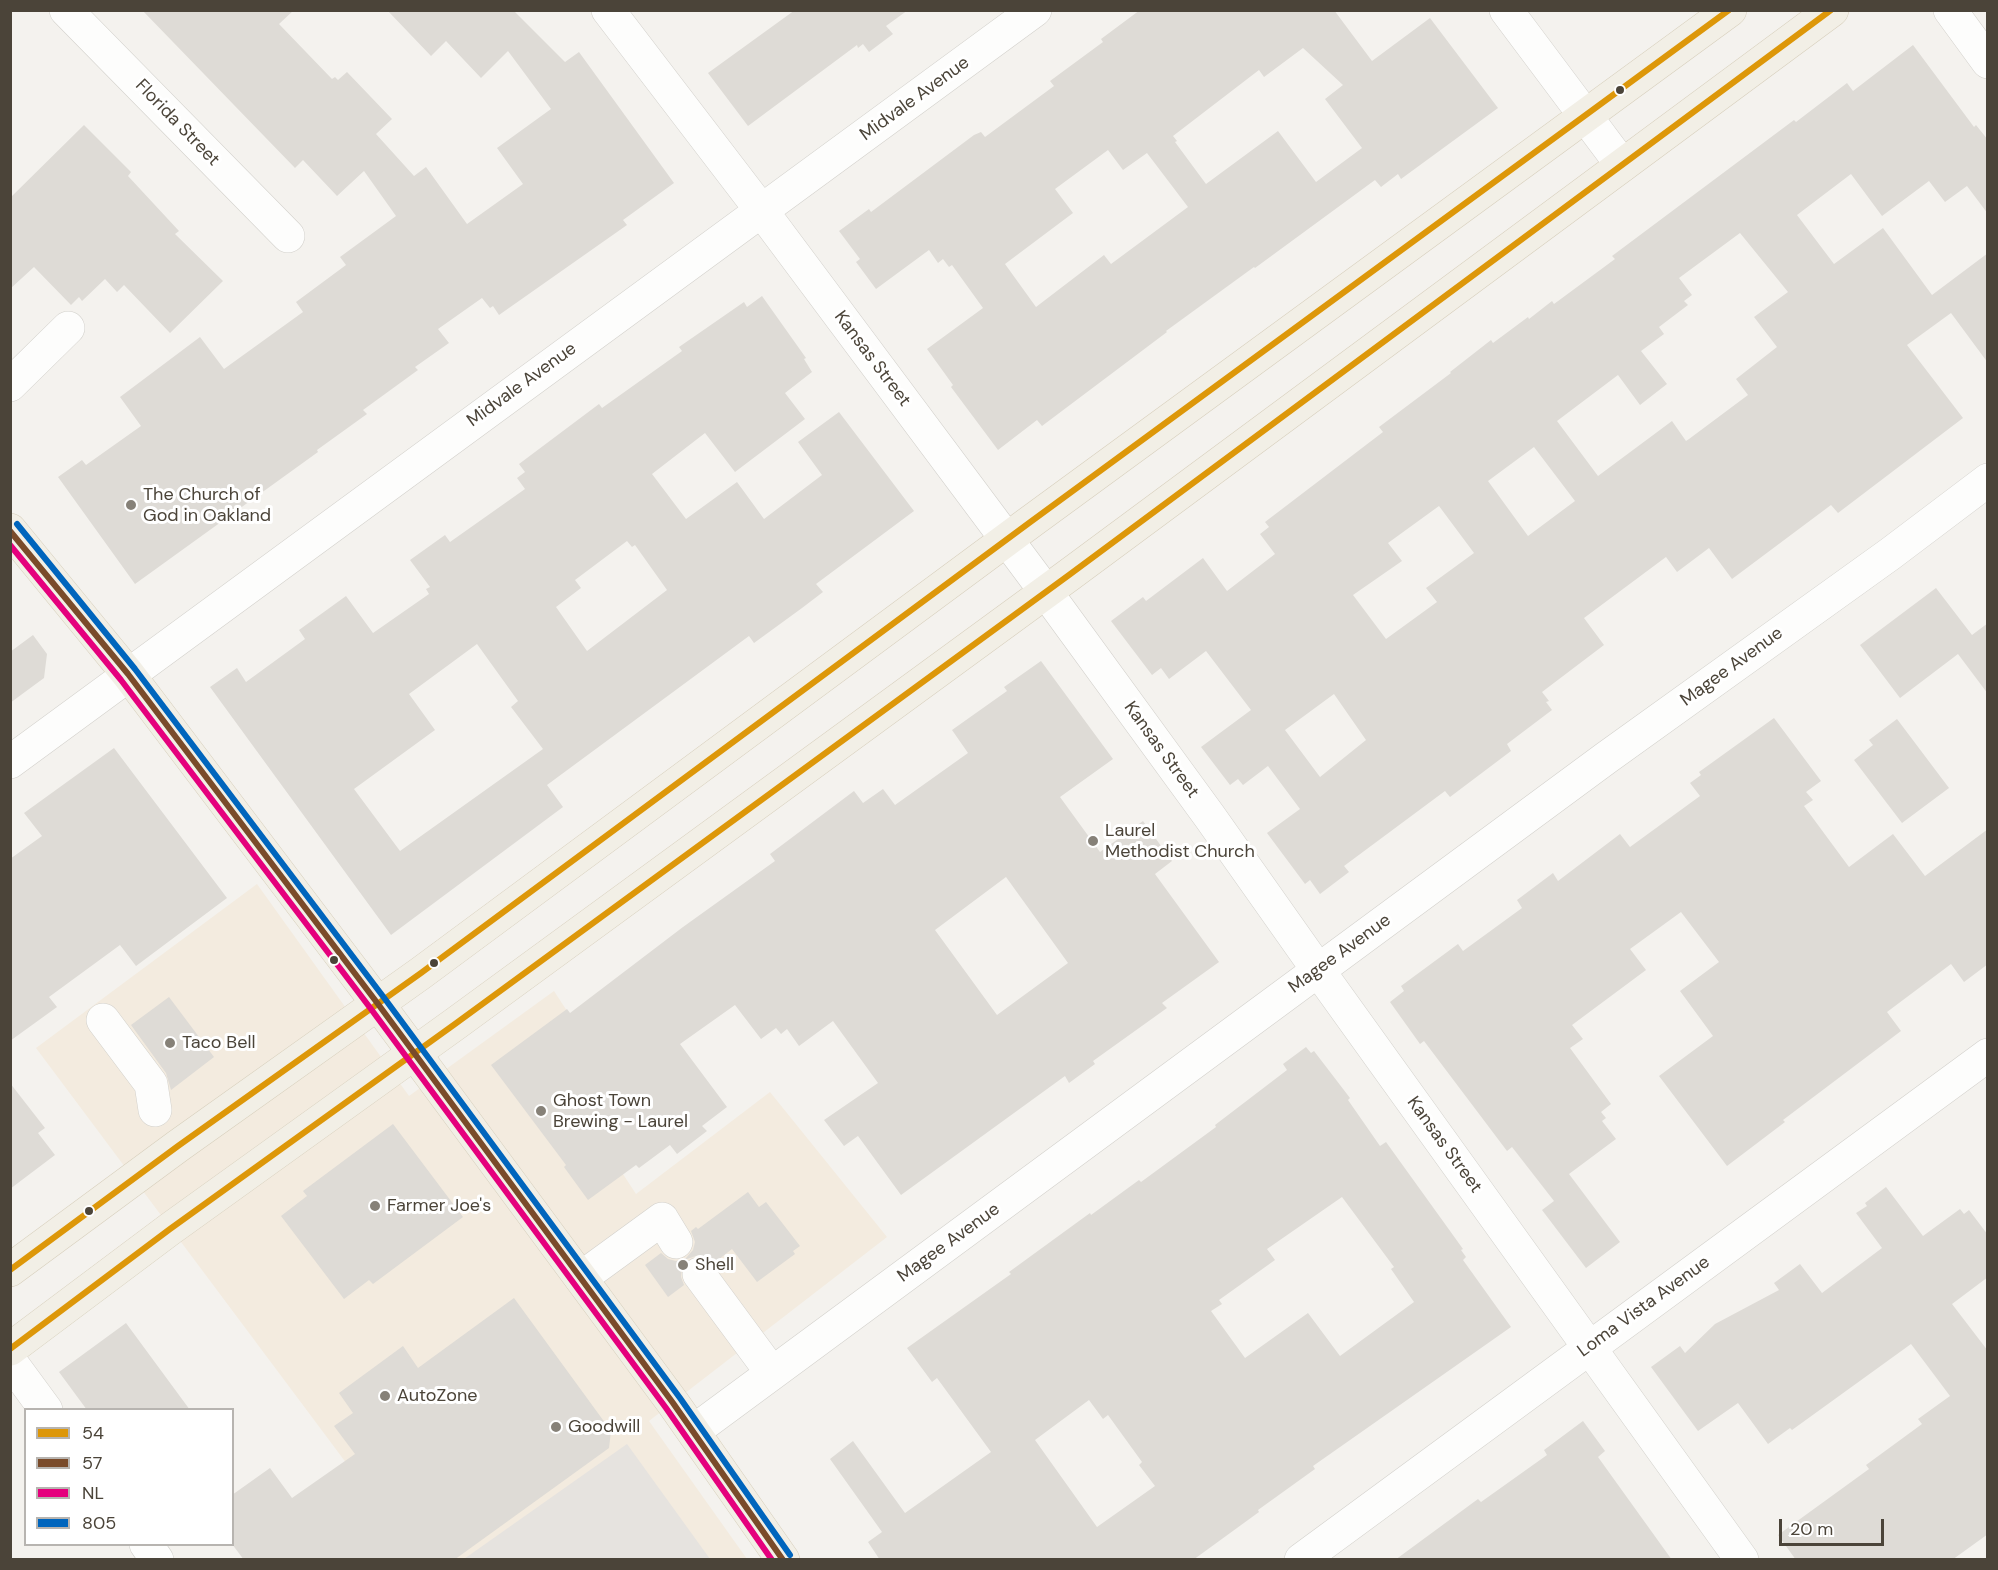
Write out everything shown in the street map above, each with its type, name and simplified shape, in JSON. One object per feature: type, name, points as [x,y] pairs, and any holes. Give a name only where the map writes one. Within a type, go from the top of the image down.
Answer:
[{"type":"main road","points":[[10,1270],[178,1146],[378,1004],[1730,10]]},
{"type":"main road","points":[[10,1349],[170,1229],[1046,592],[1832,10]]},
{"type":"main road","points":[[10,530],[128,674],[378,1004],[694,1431],[783,1560]]},
{"type":"street","name":"Florida Street","points":[[66,10],[288,236]]},
{"type":"street","name":"Kansas Street","points":[[608,10],[761,210],[1046,592],[1210,817],[1742,1560]]},
{"type":"street","name":"Midvale Avenue","points":[[10,762],[1035,10]]},
{"type":"street","points":[[1506,10],[1622,165]]},
{"type":"street","points":[[1950,10],[1988,62]]},
{"type":"street","points":[[10,385],[68,328]]},
{"type":"street","name":"Magee Avenue","points":[[694,1431],[1606,758],[1890,554],[1988,480]]},
{"type":"street","points":[[103,1020],[150,1084],[155,1110]]},
{"type":"street","name":"Loma Vista Avenue","points":[[1301,1560],[1988,1055]]},
{"type":"street","points":[[581,1278],[662,1219],[676,1242]]},
{"type":"street","points":[[699,1274],[772,1372]]},
{"type":"street","points":[[10,1361],[45,1408]]},
{"type":"street","points":[[147,1546],[157,1560]]},
{"type":"shaded area","points":[[257,884],[409,1096],[554,991],[618,1089],[585,1116],[636,1194],[770,1092],[887,1237],[649,1421],[747,1559],[418,1559],[36,1048]]},
{"type":"shaded area","points":[[627,1444],[710,1559],[464,1559]]},
{"type":"building","points":[[142,10],[294,10],[279,24],[332,79],[335,77],[338,80],[347,72],[392,119],[376,134],[414,176],[426,167],[467,224],[523,184],[497,148],[551,109],[508,51],[481,78],[446,41],[431,56],[387,10],[513,10],[565,62],[579,52],[674,183],[623,220],[627,225],[499,315],[493,306],[490,308],[482,298],[438,329],[449,343],[415,367],[418,370],[363,410],[367,414],[135,584],[58,477],[82,460],[86,465],[141,426],[120,397],[200,337],[224,369],[303,312],[296,302],[346,265],[340,257],[396,216],[364,171],[337,196],[303,160],[295,168]]},
{"type":"building","points":[[795,10],[908,10],[886,26],[893,34],[869,52],[863,44],[858,48],[857,45],[748,126],[708,73]]},
{"type":"building","points":[[1140,10],[1334,10],[1372,61],[1430,18],[1498,108],[1401,179],[1398,174],[1381,187],[1375,180],[1166,331],[1042,426],[1037,420],[998,450],[951,387],[953,385],[927,349],[983,308],[952,265],[949,267],[943,259],[938,263],[929,250],[876,289],[856,262],[860,259],[839,231],[869,209],[871,212],[974,135],[981,132],[985,137],[1054,86],[1050,81],[1103,42],[1101,39]],"holes":[[[1303,48],[1343,85],[1325,99],[1362,148],[1316,182],[1278,131],[1206,184],[1173,136],[1259,70],[1264,77]],[[1108,150],[1123,170],[1147,153],[1188,207],[1111,264],[1104,255],[1036,307],[1005,264],[1073,213],[1055,189]]]},
{"type":"building","points":[[1913,45],[1974,127],[1976,125],[1988,140],[1988,214],[1967,186],[1945,202],[1929,181],[1882,216],[1851,174],[1797,215],[1834,264],[1883,228],[1932,295],[1988,253],[1988,363],[1951,313],[1907,345],[1963,418],[1838,513],[1831,505],[1732,579],[1709,548],[1677,572],[1666,557],[1584,618],[1604,645],[1542,692],[1552,710],[1507,744],[1511,751],[1450,797],[1445,791],[1344,866],[1349,872],[1320,894],[1310,880],[1305,884],[1267,833],[1300,809],[1268,766],[1243,785],[1238,779],[1230,785],[1201,747],[1251,710],[1206,651],[1169,679],[1161,668],[1152,675],[1111,621],[1143,597],[1146,601],[1203,558],[1227,591],[1275,554],[1260,534],[1269,527],[1265,522],[1383,432],[1379,427],[1491,340],[1493,343],[1552,301],[1554,304],[1615,259],[1612,256],[1794,120],[1796,122],[1847,83],[1853,91]],"holes":[[[1740,233],[1788,292],[1754,317],[1777,347],[1736,379],[1748,395],[1689,439],[1686,441],[1672,421],[1598,476],[1557,421],[1618,375],[1640,405],[1667,384],[1641,351],[1664,334],[1659,327],[1688,305],[1684,301],[1692,295],[1679,278]],[[1534,447],[1575,501],[1528,536],[1488,481]],[[1439,506],[1474,553],[1426,588],[1437,602],[1386,639],[1353,595],[1402,561],[1388,543]],[[1334,694],[1366,740],[1320,777],[1285,730]]]},
{"type":"building","points":[[84,125],[131,172],[128,176],[179,231],[175,234],[223,281],[170,333],[124,285],[117,292],[105,279],[82,301],[79,297],[71,305],[34,267],[10,289],[10,198]]},
{"type":"building","points":[[762,296],[806,358],[804,359],[812,372],[785,393],[805,419],[735,472],[705,433],[652,474],[686,519],[737,482],[764,519],[822,475],[798,442],[839,412],[914,511],[816,584],[823,592],[802,608],[754,643],[749,636],[547,785],[563,807],[391,935],[210,687],[237,668],[246,682],[305,639],[299,630],[346,596],[373,633],[429,594],[426,589],[430,587],[410,560],[445,535],[450,542],[525,489],[517,478],[525,472],[519,464],[599,404],[602,408],[682,351],[679,347],[744,302],[747,307]],"holes":[[[627,541],[632,547],[635,545],[667,590],[587,651],[556,607],[581,588],[575,580]],[[477,644],[518,701],[511,707],[543,749],[400,851],[354,789],[435,730],[409,694]]]},
{"type":"building","points":[[1936,588],[1972,635],[1988,623],[1988,694],[1958,654],[1900,698],[1860,645]]},
{"type":"building","points":[[33,635],[47,654],[44,678],[10,703],[10,652]]},
{"type":"building","points":[[1041,661],[1113,759],[1060,797],[1100,852],[1143,821],[1172,861],[1155,874],[1219,962],[1162,1003],[1167,1008],[1093,1061],[1095,1064],[1069,1083],[1065,1076],[901,1195],[858,1136],[844,1146],[824,1120],[878,1083],[833,1021],[799,1046],[787,1029],[781,1034],[776,1028],[761,1039],[735,1005],[680,1044],[727,1107],[702,1126],[707,1131],[677,1154],[670,1145],[639,1168],[636,1165],[588,1200],[564,1167],[566,1165],[491,1065],[567,1009],[570,1013],[775,861],[770,854],[854,791],[863,803],[883,789],[895,805],[968,753],[952,730],[1007,691],[1004,687]],"holes":[[[1006,877],[1068,963],[997,1015],[935,930]]]},
{"type":"building","points":[[1774,718],[1821,781],[1806,792],[1813,800],[1804,806],[1849,867],[1893,834],[1925,876],[1988,829],[1988,964],[1964,982],[1951,964],[1887,1012],[1901,1031],[1783,1120],[1785,1122],[1727,1166],[1659,1076],[1713,1036],[1680,991],[1719,962],[1681,912],[1630,949],[1646,970],[1572,1025],[1583,1039],[1570,1048],[1611,1104],[1601,1112],[1606,1118],[1602,1121],[1616,1139],[1569,1174],[1620,1242],[1586,1268],[1542,1210],[1554,1201],[1512,1147],[1507,1151],[1424,1041],[1420,1044],[1390,1002],[1404,991],[1401,986],[1458,944],[1463,951],[1522,908],[1517,900],[1553,873],[1558,881],[1620,834],[1630,847],[1700,796],[1690,783],[1701,775],[1699,772]]},
{"type":"building","points":[[1897,719],[1949,788],[1902,823],[1854,760],[1873,745],[1869,740]]},
{"type":"building","points":[[114,748],[227,898],[136,966],[120,945],[49,997],[57,1007],[10,1041],[10,859],[42,836],[24,813]]},
{"type":"building","name":"Taco Bell","points":[[169,997],[214,1057],[171,1090],[166,1073],[131,1025]]},
{"type":"building","points":[[1306,1047],[1311,1053],[1314,1051],[1350,1098],[1348,1100],[1380,1146],[1386,1142],[1463,1249],[1461,1250],[1466,1257],[1463,1260],[1511,1327],[1313,1466],[1315,1469],[1193,1560],[880,1560],[868,1542],[882,1532],[830,1459],[853,1441],[905,1513],[991,1452],[937,1378],[932,1382],[907,1348],[1011,1274],[1009,1272],[1090,1213],[1091,1215],[1139,1180],[1141,1182],[1216,1127],[1215,1125],[1287,1070],[1283,1064]],"holes":[[[1342,1197],[1394,1267],[1391,1269],[1414,1302],[1340,1356],[1308,1313],[1245,1358],[1211,1311],[1222,1304],[1219,1300],[1275,1260],[1267,1249]],[[1089,1400],[1103,1419],[1108,1415],[1142,1462],[1139,1465],[1155,1486],[1097,1527],[1035,1440]]]},
{"type":"building","points":[[10,1083],[45,1128],[38,1133],[55,1155],[10,1189]]},
{"type":"building","name":"Farmer Joe's","points":[[393,1124],[463,1217],[373,1284],[369,1280],[344,1299],[281,1216],[307,1196],[303,1191]]},
{"type":"building","points":[[1886,1187],[1923,1236],[1960,1209],[1964,1214],[1969,1210],[1988,1235],[1988,1277],[1952,1304],[1988,1351],[1988,1534],[1952,1560],[1796,1560],[1778,1535],[1869,1469],[1866,1465],[1922,1424],[1918,1419],[1950,1396],[1911,1344],[1792,1430],[1790,1428],[1768,1444],[1738,1403],[1698,1431],[1651,1367],[1680,1346],[1685,1353],[1715,1324],[1779,1290],[1774,1283],[1800,1264],[1822,1293],[1882,1248],[1856,1213],[1867,1206],[1865,1203]]},
{"type":"building","points":[[748,1192],[759,1207],[766,1202],[800,1246],[793,1251],[795,1254],[757,1282],[732,1249],[714,1263],[706,1257],[696,1256],[687,1259],[682,1267],[681,1277],[684,1285],[668,1297],[645,1265],[661,1253],[668,1259],[676,1261],[686,1258],[693,1250],[695,1242],[691,1231],[696,1227],[698,1229]]},
{"type":"building","points":[[514,1298],[611,1431],[609,1448],[454,1560],[244,1560],[234,1546],[234,1494],[270,1468],[292,1498],[355,1454],[334,1426],[353,1413],[339,1393],[403,1346],[418,1368]]},
{"type":"building","points":[[126,1323],[189,1408],[86,1408],[59,1372]]},
{"type":"building","points":[[1583,1421],[1605,1451],[1598,1457],[1672,1560],[1395,1560],[1478,1499],[1481,1502],[1547,1455],[1544,1450]]},
{"type":"transit line","name":"54","points":[[10,1270],[178,1146],[421,973],[1029,523],[1729,10]]},
{"type":"transit line","name":"54","points":[[10,1349],[170,1229],[455,1024],[1069,575],[1831,10]]},
{"type":"transit line","name":"805","points":[[17,524],[135,669],[385,999],[680,1398],[790,1555]]},
{"type":"transit line","name":"57","points":[[10,531],[128,674],[378,1004],[673,1403],[783,1560]]},
{"type":"transit line","name":"NL","points":[[10,545],[121,680],[371,1009],[666,1408],[772,1560]]},
{"type":"place","name":"The Church of God in Oakland","points":[[131,505]]},
{"type":"place","name":"Laurel Methodist Church","points":[[1093,841]]},
{"type":"place","name":"Taco Bell","points":[[170,1043]]},
{"type":"place","name":"Ghost Town Brewing - Laurel","points":[[541,1111]]},
{"type":"place","name":"Farmer Joe's","points":[[375,1206]]},
{"type":"place","name":"Shell","points":[[683,1265]]},
{"type":"place","name":"AutoZone","points":[[385,1396]]},
{"type":"place","name":"Goodwill","points":[[556,1427]]}]
